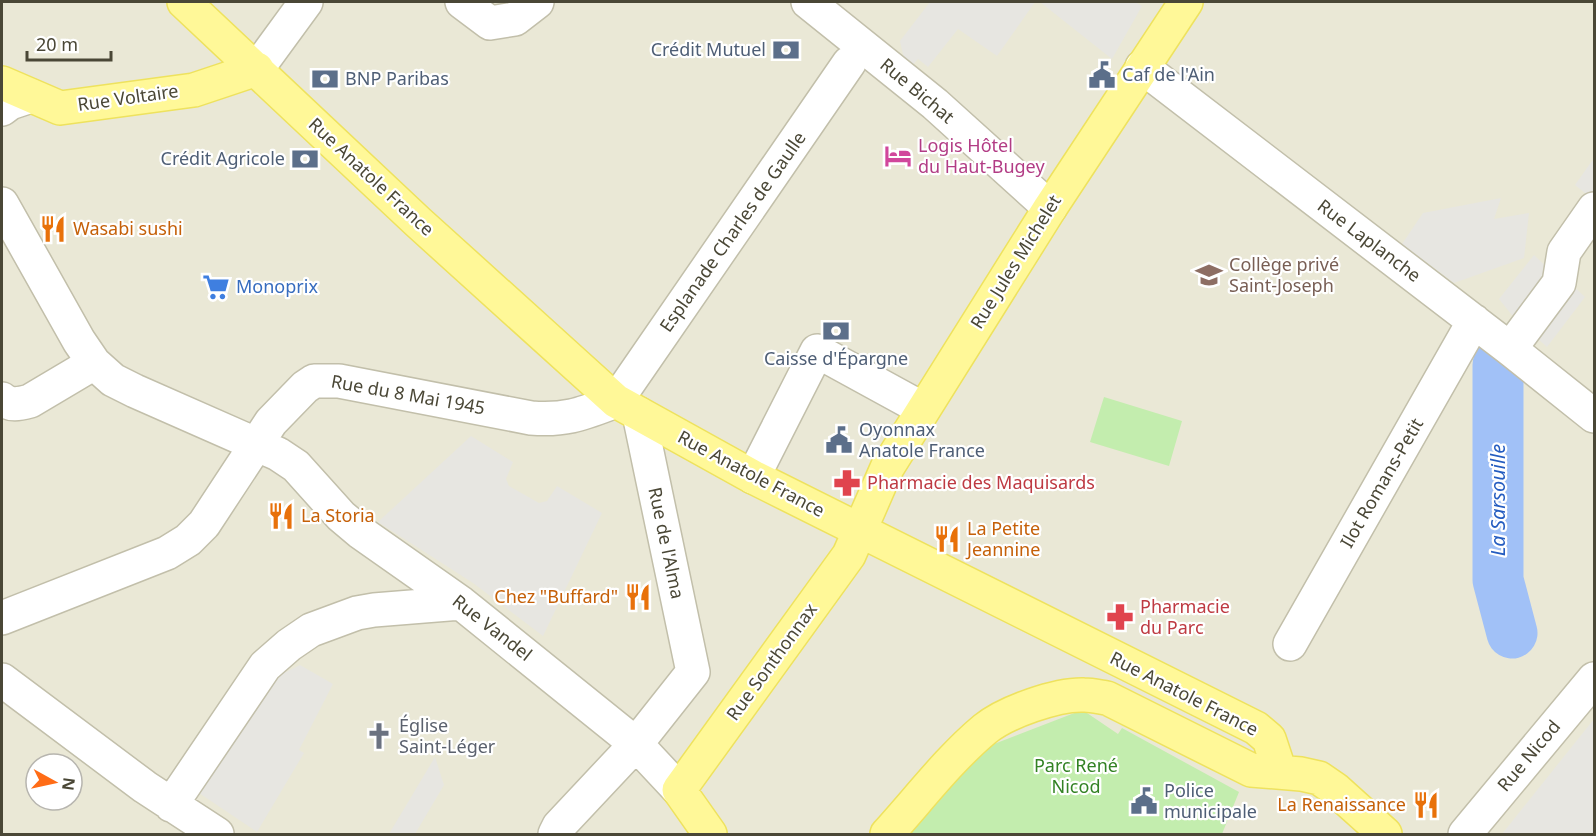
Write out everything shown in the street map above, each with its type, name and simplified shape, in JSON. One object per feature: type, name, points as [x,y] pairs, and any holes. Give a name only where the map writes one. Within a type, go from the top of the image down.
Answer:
[{"type":"main road","name":"Rue Anatole France","points":[[183,2],[418,222],[628,408],[753,477],[1256,728],[1269,739],[1280,772]]},
{"type":"main road","name":"Rue Jules Michelet","points":[[860,530],[887,468],[1050,208],[1185,2]]},
{"type":"main road","name":"Rue Voltaire","points":[[2,83],[16,103],[60,108],[194,90],[257,69]]},
{"type":"main road","name":"Rue Sonthonnax","points":[[679,790],[849,555],[860,530]]},
{"type":"main road","points":[[887,834],[954,760],[986,729],[1017,711],[1048,700],[1083,694],[1107,698],[1251,770],[1301,774],[1319,778],[1335,789],[1385,834]]},
{"type":"main road","name":"Rue Vandel","points":[[679,790],[710,834]]},
{"type":"street","points":[[257,69],[306,2]]},
{"type":"street","points":[[462,2],[490,23],[515,19],[537,2]]},
{"type":"street","name":"Rue Bichat","points":[[808,2],[934,104],[1050,208]]},
{"type":"street","name":"Esplanade Charles de Gaulle","points":[[628,408],[849,63]]},
{"type":"street","name":"Rue Laplanche","points":[[1142,67],[1474,321],[1594,416]]},
{"type":"street","name":"Rue Vandel","points":[[2,204],[73,332],[94,363],[113,380],[278,454],[296,466],[341,516],[360,532],[461,603],[636,744],[679,790]]},
{"type":"street","points":[[1510,349],[1558,283],[1564,252],[1594,209]]},
{"type":"street","name":"Ilot Romans-Petit","points":[[1290,644],[1474,321]]},
{"type":"street","points":[[753,477],[817,351],[923,410]]},
{"type":"street","points":[[2,399],[7,403],[18,404],[30,401],[94,363]]},
{"type":"street","name":"Rue du 8 Mai 1945","points":[[2,618],[167,553],[188,540],[204,524],[271,422],[305,387],[314,381],[339,381],[531,418],[554,420],[628,408]]},
{"type":"street","name":"Rue de l'Alma","points":[[628,408],[693,672],[636,744]]},
{"type":"street","points":[[171,805],[265,666],[289,645],[311,630],[357,613],[461,603]]},
{"type":"street","name":"Rue Nicod","points":[[1465,834],[1594,679]]},
{"type":"street","points":[[2,680],[171,805],[217,834]]},
{"type":"street","points":[[555,834],[559,826],[636,744]]},
{"type":"shaded area","points":[[2,2],[1594,2],[1594,834],[2,834]]},
{"type":"shaded area","points":[[930,2],[1035,2],[997,56],[958,29],[928,67],[918,59],[907,72],[900,41]]},
{"type":"shaded area","points":[[1040,2],[1135,2],[1142,6],[1112,59]]},
{"type":"shaded area","points":[[1594,158],[1594,191],[1590,197],[1575,185]]},
{"type":"shaded area","points":[[1501,198],[1494,219],[1529,213],[1524,258],[1454,283],[1402,244],[1423,213]]},
{"type":"shaded area","points":[[1534,255],[1552,272],[1515,319],[1499,299]]},
{"type":"shaded area","points":[[1567,280],[1585,297],[1547,347],[1529,331]]},
{"type":"shaded area","points":[[471,436],[513,462],[506,479],[509,486],[539,503],[547,501],[557,486],[602,513],[543,636],[473,583],[378,522]]},
{"type":"shaded area","points":[[300,665],[333,684],[299,750],[304,753],[257,832],[196,791],[268,681]]},
{"type":"shaded area","points":[[1594,719],[1594,834],[1502,834]]},
{"type":"shaded area","points":[[435,757],[444,785],[415,834],[389,834]]},
{"type":"green space","points":[[1104,397],[1182,421],[1169,466],[1090,442]]},
{"type":"green space","name":"Parc René Nicod","points":[[1077,712],[1087,713],[1118,734],[1122,728],[1239,792],[1222,834],[898,834],[981,749]]},
{"type":"waterway","name":"La Sarsouille","points":[[1498,365],[1498,580],[1512,633]]},
{"type":"place","name":"Crédit Mutuel","points":[[786,50]]},
{"type":"place","name":"Caf de l'Ain","points":[[1102,75]]},
{"type":"place","name":"BNP Paribas","points":[[325,79]]},
{"type":"place","name":"Logis Hôtel du Haut-Bugey","points":[[898,156]]},
{"type":"place","name":"Crédit Agricole","points":[[305,159]]},
{"type":"place","name":"Wasabi sushi","points":[[53,229]]},
{"type":"place","name":"Collège privé Saint-Joseph","points":[[1209,275]]},
{"type":"place","name":"Monoprix","points":[[216,287]]},
{"type":"place","name":"Caisse d'Épargne","points":[[836,331]]},
{"type":"place","name":"Oyonnax Anatole France","points":[[839,440]]},
{"type":"place","name":"Pharmacie des Maquisards","points":[[847,483]]},
{"type":"place","name":"La Storia","points":[[281,516]]},
{"type":"place","name":"La Petite Jeannine","points":[[947,539]]},
{"type":"place","name":"Chez \"Buffard\"","points":[[638,597]]},
{"type":"place","name":"Pharmacie du Parc","points":[[1120,617]]},
{"type":"place","name":"Église Saint-Léger","points":[[379,736]]},
{"type":"place","name":"Police municipale","points":[[1144,801]]},
{"type":"place","name":"La Renaissance","points":[[1426,805]]}]
